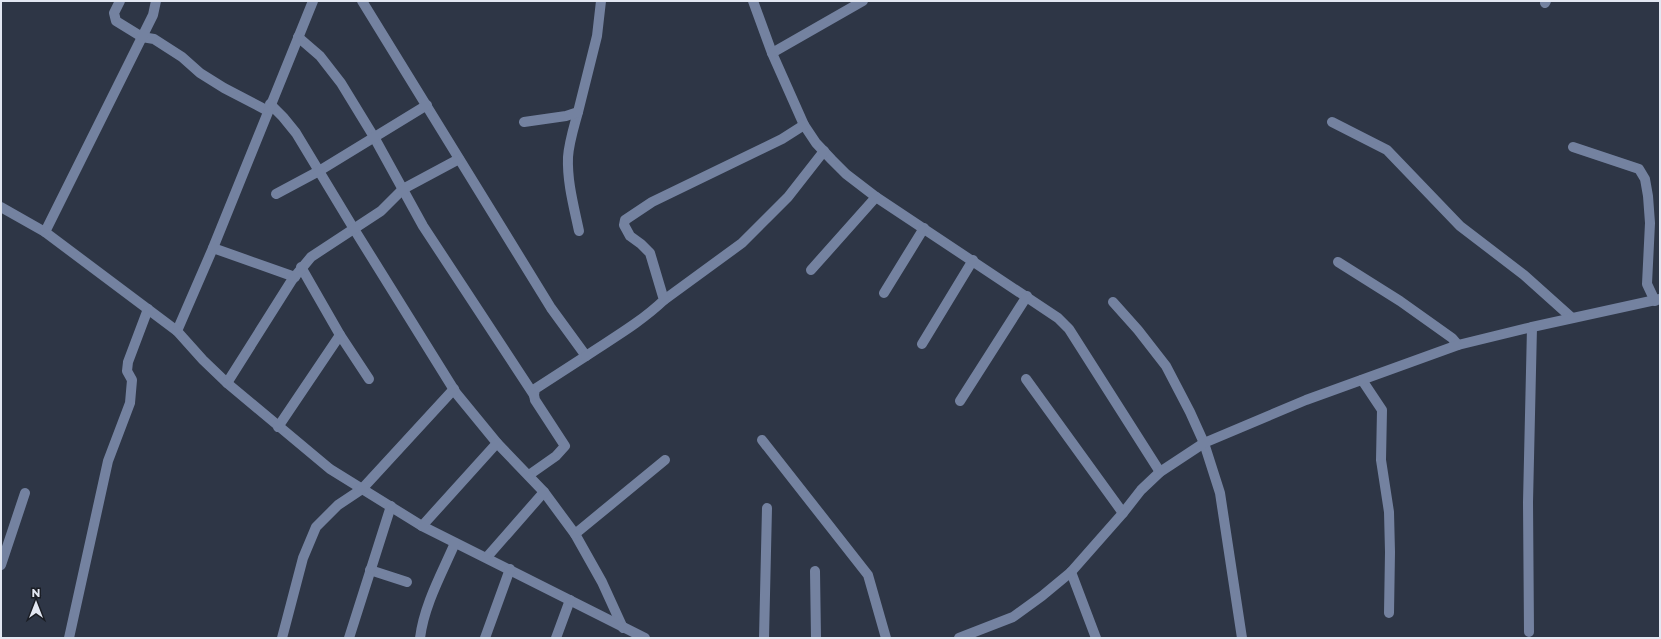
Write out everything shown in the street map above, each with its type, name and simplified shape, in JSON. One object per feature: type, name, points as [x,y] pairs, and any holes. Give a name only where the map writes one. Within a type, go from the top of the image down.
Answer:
[{"type":"street","points":[[120,1],[114,13],[116,21],[142,37],[154,39],[159,42],[182,57],[200,73],[224,88],[269,108],[283,117],[296,133],[454,389],[497,443],[544,492],[575,534],[602,582],[623,628]]},
{"type":"street","points":[[45,232],[153,15],[156,1]]},
{"type":"street","points":[[177,331],[213,248],[314,1]]},
{"type":"street","points":[[362,1],[550,308],[586,356]]},
{"type":"street","points":[[579,231],[571,194],[568,158],[570,138],[597,36],[601,6],[595,1]]},
{"type":"street","points":[[753,1],[772,53],[804,126],[824,151],[846,174],[876,197],[973,260],[1058,318],[1069,329],[1160,472]]},
{"type":"street","points":[[772,53],[863,1]]},
{"type":"street","points":[[298,37],[320,56],[332,70],[374,137],[423,226],[534,395],[550,425],[565,446],[556,456],[529,475]]},
{"type":"street","points":[[276,194],[319,171],[427,106]]},
{"type":"street","points":[[524,122],[566,116],[578,112]]},
{"type":"street","points":[[1332,122],[1387,150],[1460,226],[1524,275],[1572,318]]},
{"type":"street","points":[[664,300],[650,253],[630,236],[624,225],[625,220],[652,202],[782,139],[804,126]]},
{"type":"street","points":[[959,638],[1013,617],[1071,572],[1123,514],[1141,490],[1160,472],[1204,443],[1306,400],[1458,345],[1572,318],[1658,300],[1647,284],[1650,223],[1645,179],[1639,169],[1573,147]]},
{"type":"street","points":[[534,395],[535,389],[629,329],[664,300],[742,243],[788,197],[824,151]]},
{"type":"street","points":[[227,383],[301,267],[311,257],[381,211],[403,189],[459,159]]},
{"type":"street","points":[[811,270],[876,197]]},
{"type":"street","points":[[1,207],[45,232],[177,331],[203,360],[227,383],[330,469],[422,526],[645,638]]},
{"type":"street","points":[[884,292],[924,228]]},
{"type":"street","points":[[213,248],[295,276]]},
{"type":"street","points":[[922,344],[973,260]]},
{"type":"street","points":[[1338,262],[1400,301],[1452,338],[1458,345]]},
{"type":"street","points":[[301,267],[340,335],[369,379]]},
{"type":"street","points":[[960,401],[1027,296]]},
{"type":"street","points":[[1113,302],[1138,330],[1166,366],[1204,443],[1220,493],[1242,638]]},
{"type":"street","points":[[69,638],[108,461],[130,403],[132,380],[128,371],[128,362],[148,309]]},
{"type":"street","points":[[1529,632],[1528,502],[1532,327]]},
{"type":"street","points":[[278,427],[340,335]]},
{"type":"street","points":[[1026,379],[1123,514]]},
{"type":"street","points":[[1362,380],[1382,410],[1381,460],[1388,512],[1390,552],[1389,613]]},
{"type":"street","points":[[282,638],[303,558],[316,527],[338,505],[362,489],[454,389]]},
{"type":"street","points":[[762,440],[868,575],[886,638]]},
{"type":"street","points":[[422,526],[497,443]]},
{"type":"street","points":[[575,534],[665,460]]},
{"type":"street","points":[[487,558],[544,492]]},
{"type":"street","points":[[1,565],[25,493]]},
{"type":"street","points":[[349,638],[391,506]]},
{"type":"street","points":[[764,638],[767,508]]},
{"type":"street","points":[[420,638],[428,607],[455,542]]},
{"type":"street","points":[[485,638],[510,569]]},
{"type":"street","points":[[370,570],[407,582]]},
{"type":"street","points":[[815,571],[816,638]]},
{"type":"street","points":[[1071,572],[1096,638]]},
{"type":"street","points":[[556,638],[570,600]]}]
